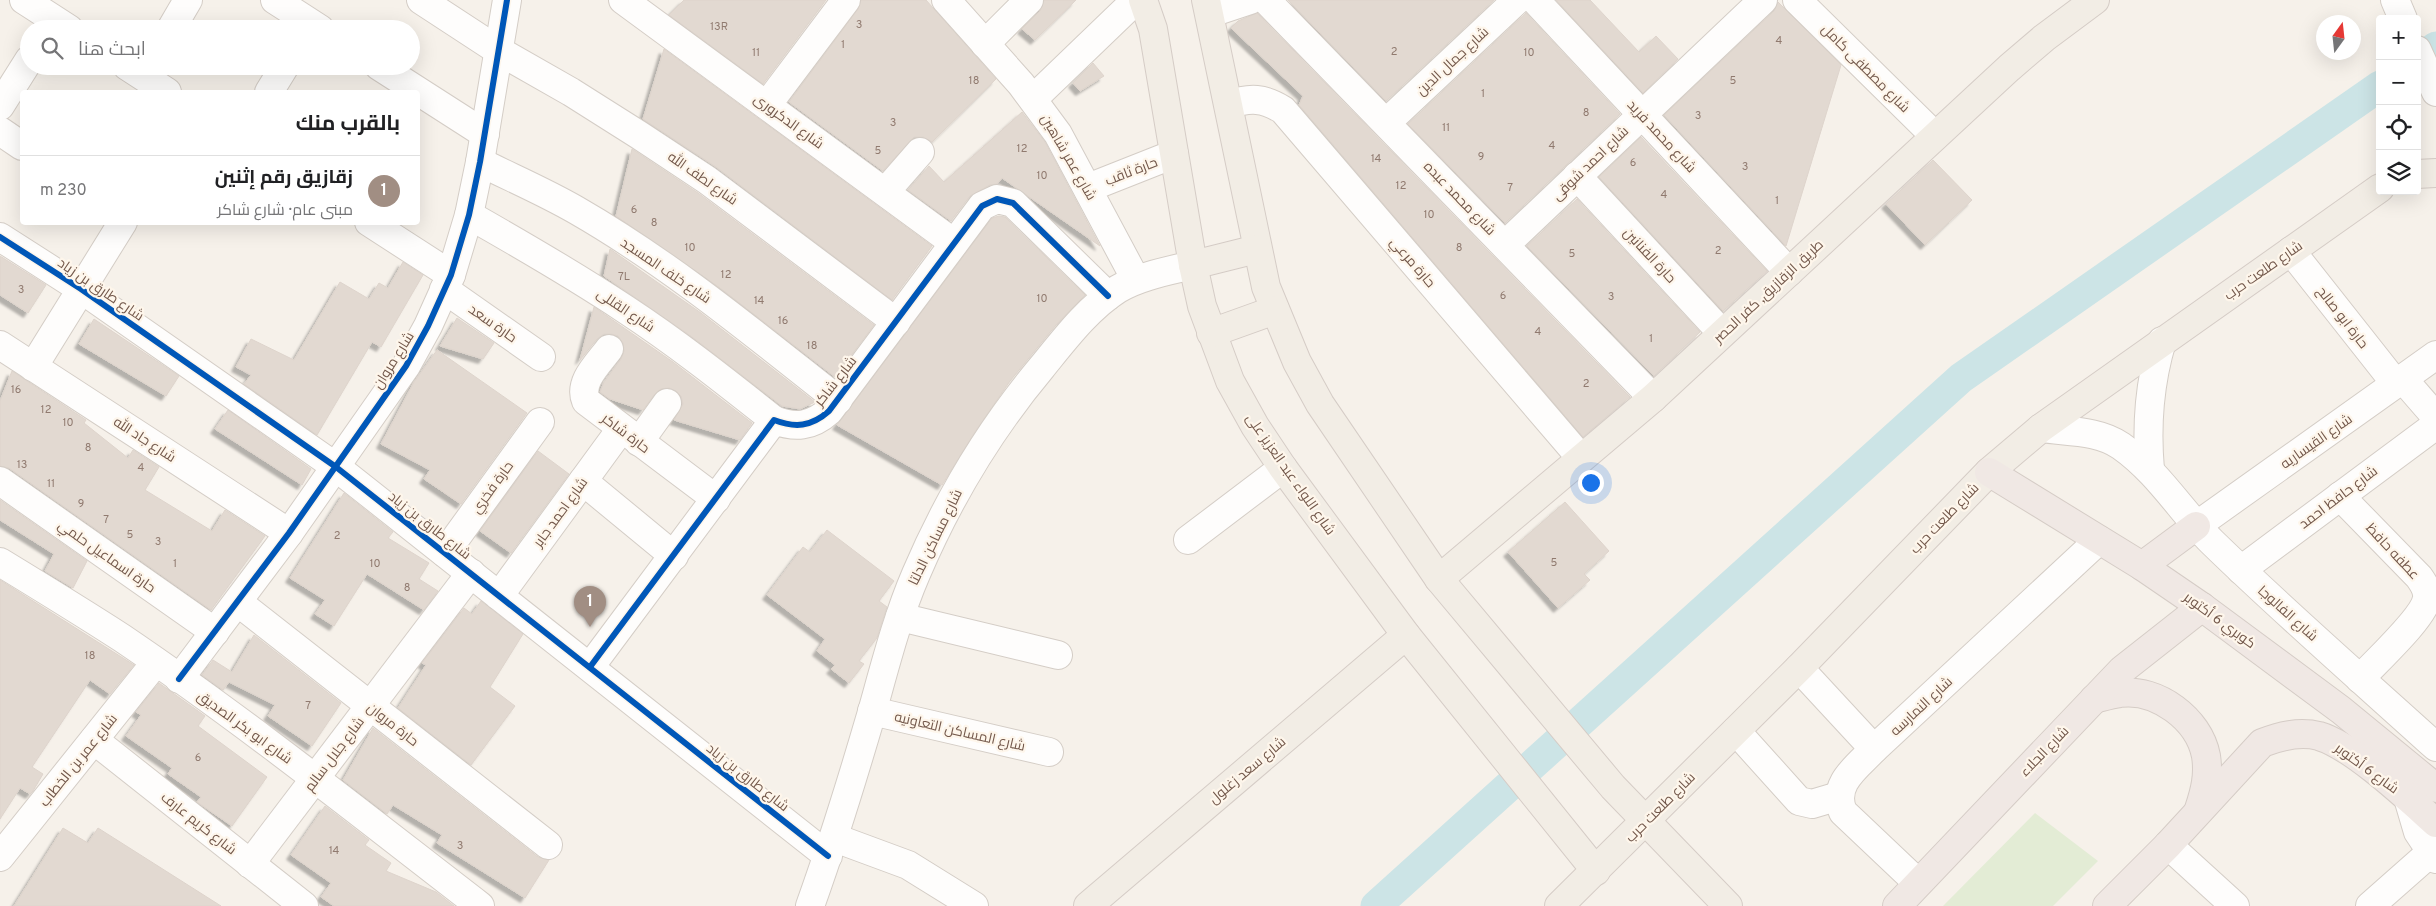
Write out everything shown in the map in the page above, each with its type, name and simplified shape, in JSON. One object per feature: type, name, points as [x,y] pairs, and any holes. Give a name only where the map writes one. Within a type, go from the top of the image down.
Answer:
[{"type":"highway","name":"كوبري 6 أكتوبر","points":[[1989,472],[2142,566],[2202,607],[2341,710],[2436,788]]},
{"type":"highway","points":[[2142,566],[2196,526]]},
{"type":"highway","name":"شارع الجلاء","points":[[1896,906],[2122,670],[2202,607]]},
{"type":"highway","points":[[2094,699],[2121,692],[2149,695],[2175,708],[2194,729],[2206,755],[2207,783],[2199,810],[2168,845],[2107,906]]},
{"type":"highway","name":"شارع 6 أكتوبر","points":[[2199,810],[2262,743],[2280,736],[2298,734],[2317,736],[2335,743],[2408,798],[2436,822]]},
{"type":"main road","name":"شارع اللواء عبد العزيز على","points":[[1143,0],[1154,29],[1192,264],[1212,334],[1230,381],[1255,426],[1283,468],[1406,634],[1566,836],[1596,871]]},
{"type":"main road","name":"طريق الزقازيق, كفر الحصر","points":[[1439,579],[1653,398],[1935,136],[2044,38],[2095,0]]},
{"type":"main road","points":[[1209,6],[1266,287],[1297,362],[1320,404],[1439,579],[1613,786],[1728,906]]},
{"type":"main road","points":[[2421,174],[2436,173]]},
{"type":"main road","name":"شارع طلعت حرب","points":[[1559,906],[1646,822],[1799,668],[1989,472],[2041,428],[2376,191]]},
{"type":"main road","points":[[1192,264],[1257,249]]},
{"type":"main road","points":[[1212,334],[1275,310]]},
{"type":"main road","name":"شارع سعد زغلول","points":[[1088,906],[1406,634]]},
{"type":"street","points":[[176,20],[188,0]]},
{"type":"street","points":[[275,0],[306,20]]},
{"type":"street","name":"شارع لطف الله","points":[[420,0],[498,51],[571,92],[707,180],[896,322]]},
{"type":"street","name":"شارع مروان","points":[[179,679],[289,533],[406,366],[448,282],[469,215],[485,134],[507,0]]},
{"type":"street","name":"شارع الدكرورى","points":[[623,0],[954,243]]},
{"type":"street","points":[[767,105],[846,0]]},
{"type":"street","name":"شارع عمر شاهين","points":[[946,0],[1033,98],[1058,134],[1136,280]]},
{"type":"street","points":[[985,44],[1028,0]]},
{"type":"street","points":[[1033,98],[1136,0]]},
{"type":"street","points":[[1209,6],[1250,0]]},
{"type":"street","name":"شارع محمد عبده","points":[[1266,0],[1387,122],[1653,398]]},
{"type":"street","name":"شارع جمال الدين","points":[[1387,122],[1517,0]]},
{"type":"street","name":"شارع محمد فريد","points":[[1535,0],[1788,272]]},
{"type":"street","name":"شارع احمد شوقى","points":[[1505,245],[1763,0]]},
{"type":"street","name":"شارع مصطفى كامل","points":[[1797,0],[1935,136]]},
{"type":"street","points":[[2395,0],[2401,15]]},
{"type":"street","points":[[2421,59],[2436,92]]},
{"type":"street","points":[[11,98],[22,75]]},
{"type":"street","points":[[146,75],[165,90]]},
{"type":"street","points":[[270,90],[279,75]]},
{"type":"street","points":[[393,75],[416,90]]},
{"type":"street","points":[[420,92],[485,134]]},
{"type":"street","name":"حارة مرعي","points":[[1229,105],[1242,100],[1257,99],[1270,102],[1283,110],[1581,458]]},
{"type":"street","points":[[0,131],[20,145]]},
{"type":"street","points":[[886,192],[920,152]]},
{"type":"street","name":"حارة ثاقب","points":[[1088,188],[1174,154]]},
{"type":"street","name":"شارع خلف المسجد","points":[[480,162],[575,210],[666,268],[753,331],[838,400]]},
{"type":"street","name":"حارة الفنانين","points":[[1577,176],[1722,333]]},
{"type":"street","name":"شارع شاكر","points":[[774,420],[793,426],[813,423],[828,412],[982,206],[997,199],[1013,203],[1108,296]]},
{"type":"street","name":"شارع القللى","points":[[469,215],[549,260],[627,310],[702,363],[774,420]]},
{"type":"street","points":[[33,367],[121,225]]},
{"type":"street","name":"حارة سعد","points":[[372,225],[448,282],[541,357]]},
{"type":"street","name":"شارع طارق بن زياد","points":[[0,237],[82,289],[336,467],[590,667],[832,847],[908,865],[974,906]]},
{"type":"street","name":"حارة ابو صالح","points":[[2291,251],[2400,381],[2436,417]]},
{"type":"street","name":"شارع مساكن الدلتا","points":[[810,906],[832,847],[900,617],[916,575],[944,513],[978,454],[1017,397],[1094,308],[1108,296],[1136,280],[1192,264]]},
{"type":"street","points":[[2150,470],[2147,418],[2154,366],[2162,341]]},
{"type":"street","name":"شارع جاد الله","points":[[0,345],[289,533]]},
{"type":"street","name":"حارة شاكر","points":[[608,349],[585,382],[584,395],[591,406],[716,499]]},
{"type":"street","name":"شارع القيساريه","points":[[2196,526],[2436,355]]},
{"type":"street","name":"شارع احمد جابر","points":[[499,596],[583,481],[667,403]]},
{"type":"street","points":[[590,667],[774,420]]},
{"type":"street","name":"حارة فخري","points":[[445,553],[540,422]]},
{"type":"street","name":"شارع حافظ احمد","points":[[2241,570],[2436,424]]},
{"type":"street","name":"شارع الفالوجا","points":[[2041,428],[2106,438],[2121,446],[2150,470],[2196,526],[2241,570],[2436,747]]},
{"type":"street","points":[[1188,540],[1283,468]]},
{"type":"street","name":"حارة اسماعيل حلمي","points":[[0,481],[215,632]]},
{"type":"street","points":[[583,481],[674,556]]},
{"type":"street","name":"عطفه حافظ","points":[[2340,496],[2419,577],[2426,590],[2427,598],[2421,612],[2360,679]]},
{"type":"street","name":"شارع النمارسه","points":[[1839,796],[1843,782],[1874,749],[2099,540]]},
{"type":"street","name":"شارع ابو بكر الصديق","points":[[0,562],[156,662],[315,779],[480,906]]},
{"type":"street","name":"شارع جلال سالم","points":[[250,864],[471,573]]},
{"type":"street","name":"حارة مروان","points":[[238,603],[548,845]]},
{"type":"street","points":[[900,617],[1058,655]]},
{"type":"street","name":"شارع عمر بن الخطاب","points":[[0,857],[156,662]]},
{"type":"street","points":[[1799,668],[1874,749]]},
{"type":"street","name":"شارع المساكن التعاونيه","points":[[872,711],[1048,752]]},
{"type":"street","points":[[1736,731],[1799,801],[1812,804],[1839,796],[1843,812],[1918,883]]},
{"type":"street","name":"شارع كريم عارف","points":[[94,740],[304,906]]},
{"type":"street","points":[[2370,906],[2433,856],[2418,832],[2408,798]]},
{"type":"street","points":[[2168,845],[2235,906]]},
{"type":"green space","points":[[2035,813],[2098,861],[2053,906],[1943,906]]},
{"type":"building","points":[[684,0],[826,0],[763,84],[669,15]]},
{"type":"building","points":[[861,0],[926,0],[996,79],[932,142],[923,137],[914,137],[883,171],[789,102],[858,9]]},
{"type":"building","points":[[1044,0],[1076,0],[1035,40],[1022,29],[1040,11]]},
{"type":"building","points":[[1288,0],[1494,0],[1386,101]]},
{"type":"building","points":[[1556,0],[1590,0],[1639,52],[1656,36],[1678,59],[1643,93]]},
{"type":"building","points":[[1778,2],[1841,65],[1786,246],[1664,115],[1774,11]]},
{"type":"building","points":[[1257,13],[1630,397],[1583,437],[1299,105],[1303,96],[1231,28],[1238,21]]},
{"type":"building","points":[[1526,13],[1620,114],[1505,223],[1408,124]]},
{"type":"building","points":[[664,49],[932,246],[892,300],[716,167],[643,119]]},
{"type":"building","points":[[1093,63],[1104,76],[1080,91],[1073,83]]},
{"type":"building","points":[[1022,112],[1045,142],[1100,246],[1002,178],[997,184],[990,185],[970,196],[951,221],[908,190],[929,166],[944,182]]},
{"type":"building","points":[[1641,137],[1767,271],[1723,311],[1599,177]]},
{"type":"building","points":[[632,149],[698,193],[874,325],[835,377],[720,288],[616,216]]},
{"type":"building","points":[[1933,160],[1972,200],[1925,245],[1886,204]]},
{"type":"building","points":[[1577,199],[1700,332],[1654,376],[1527,246]]},
{"type":"building","points":[[1005,217],[1085,295],[1056,325],[1010,381],[942,485],[837,425],[992,218]]},
{"type":"building","points":[[610,249],[701,313],[815,402],[800,409],[782,406],[692,337],[604,276]]},
{"type":"building","points":[[0,256],[46,285],[28,313],[0,295]]},
{"type":"building","points":[[403,262],[423,275],[381,347],[372,342],[317,435],[244,384],[251,375],[236,367],[251,339],[294,360],[340,282],[369,299],[379,283],[388,288]]},
{"type":"building","points":[[594,307],[673,362],[752,423],[740,440],[674,420],[683,404],[681,396],[669,388],[661,389],[655,394],[643,410],[610,399],[600,392],[604,382],[621,359],[624,351],[623,343],[618,336],[604,334],[597,339],[580,360]]},
{"type":"building","points":[[457,318],[494,343],[483,359],[440,346]]},
{"type":"building","points":[[94,319],[179,376],[166,396],[79,344]]},
{"type":"building","points":[[437,350],[527,413],[461,504],[424,479],[430,470],[381,444],[414,382]]},
{"type":"building","points":[[12,371],[86,420],[84,423],[128,458],[133,450],[159,467],[145,490],[212,531],[225,510],[265,536],[211,610],[9,468],[0,466],[0,401]]},
{"type":"building","points":[[228,410],[311,469],[302,485],[215,429]]},
{"type":"building","points":[[538,451],[569,474],[511,553],[480,531]]},
{"type":"building","points":[[344,493],[393,532],[388,538],[429,563],[419,579],[438,591],[424,610],[367,574],[334,626],[315,614],[325,600],[290,578]]},
{"type":"building","points":[[0,500],[87,561],[73,588],[45,571],[54,554],[0,520]]},
{"type":"building","points":[[1565,502],[1609,551],[1584,574],[1590,580],[1558,608],[1508,552]]},
{"type":"building","points":[[827,530],[894,581],[879,601],[887,607],[877,638],[859,661],[864,664],[849,683],[831,669],[835,665],[817,651],[825,639],[767,595],[803,547],[810,552]]},
{"type":"building","points":[[0,580],[134,665],[110,694],[90,680],[32,767],[43,774],[33,791],[30,794],[20,788],[0,819]]},
{"type":"building","points":[[481,601],[523,634],[490,687],[515,706],[471,765],[398,708],[426,665],[422,663],[464,608],[472,614]]},
{"type":"building","points":[[254,635],[341,703],[312,746],[268,716],[275,705],[229,682],[223,690],[202,675],[213,660],[232,672]]},
{"type":"building","points":[[159,683],[205,716],[198,726],[267,777],[232,826],[197,802],[201,797],[168,774],[172,768],[126,736],[141,715],[136,712]]},
{"type":"building","points":[[373,728],[538,857],[549,860],[525,898],[437,843],[442,835],[393,805],[387,814],[343,780]]},
{"type":"building","points":[[325,806],[369,840],[365,845],[391,863],[386,871],[436,892],[454,906],[334,906],[321,897],[331,883],[291,855]]},
{"type":"building","points":[[63,828],[88,843],[98,828],[221,906],[14,906]]},
{"type":"waterway","points":[[2421,57],[2436,47]]},
{"type":"waterway","points":[[1376,906],[1961,378],[2376,89]]},
{"type":"cycle path","points":[[179,679],[289,533],[406,366],[428,326],[451,275],[469,215],[480,162],[507,0]]},
{"type":"cycle path","points":[[590,667],[774,420],[796,425],[803,424],[816,420],[829,411],[982,206],[997,199],[1013,203],[1108,296]]},
{"type":"cycle path","points":[[0,237],[81,289],[336,467],[828,856]]},
{"type":"place","name":"زقازيق رقم إثنين","points":[[590,627]]}]
